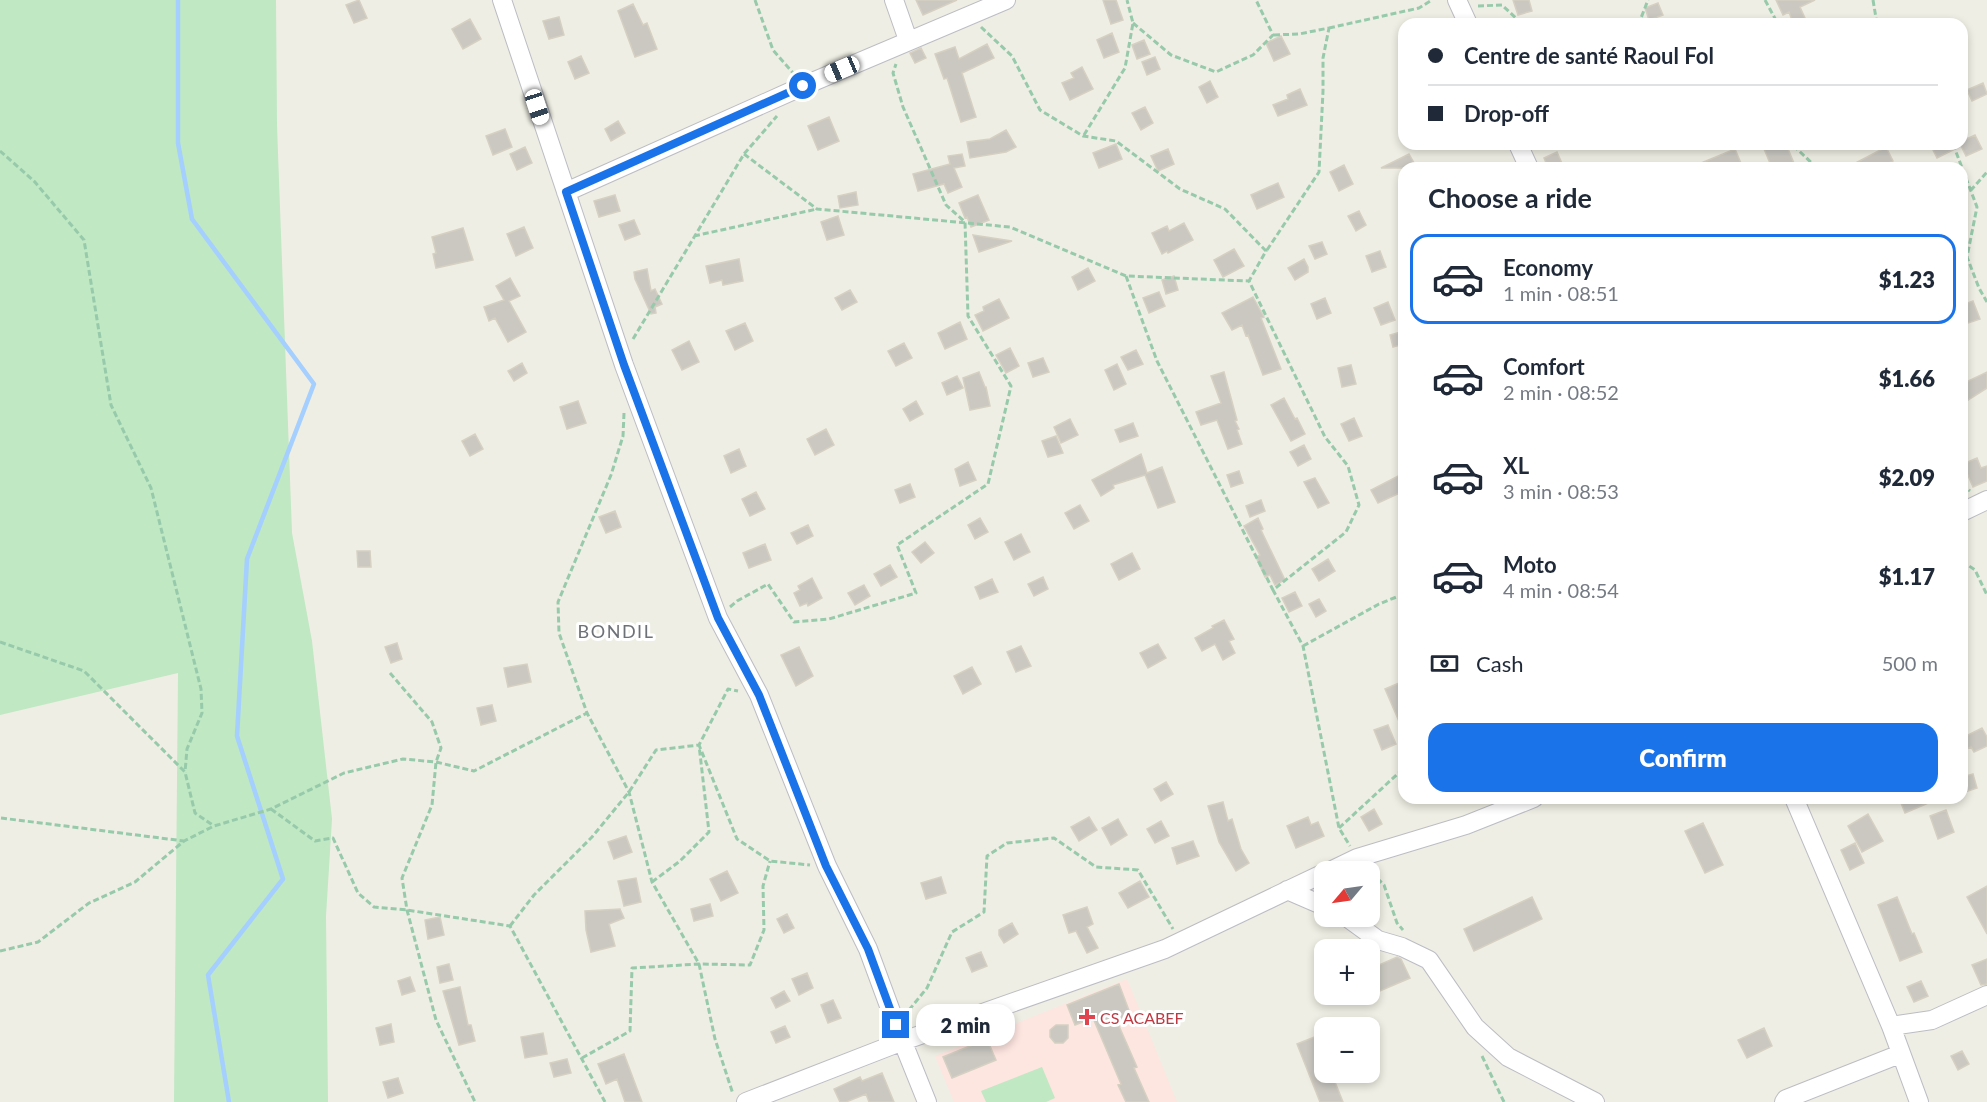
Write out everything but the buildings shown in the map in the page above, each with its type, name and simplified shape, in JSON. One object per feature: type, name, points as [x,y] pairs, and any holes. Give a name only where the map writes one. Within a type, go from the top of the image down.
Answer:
[{"type":"street","points":[[502,0],[624,365],[718,618],[759,695],[826,866],[868,949],[927,1102]]},
{"type":"street","points":[[894,0],[904,42]]},
{"type":"street","points":[[566,192],[803,86],[1006,0]]},
{"type":"street","points":[[1459,3],[1465,18]]},
{"type":"street","points":[[1968,509],[1987,500]]},
{"type":"street","points":[[1350,861],[1466,825],[1519,804]]},
{"type":"street","points":[[1797,804],[1891,1026],[1919,1102]]},
{"type":"street","points":[[746,1102],[900,1033],[1181,942],[1314,878]]},
{"type":"street","points":[[1287,890],[1314,902]]},
{"type":"street","points":[[1360,927],[1378,940],[1402,947],[1429,960],[1474,1027],[1508,1057],[1595,1102]]},
{"type":"street","points":[[1891,1026],[1932,1020],[1987,996]]},
{"type":"street","points":[[1784,1102],[1786,1099],[1900,1054]]},
{"type":"path","points":[[755,0],[773,50],[803,86]]},
{"type":"path","points":[[1083,136],[1125,68],[1133,23],[1127,0]]},
{"type":"path","points":[[1256,0],[1273,35]]},
{"type":"path","points":[[1133,23],[1171,55],[1216,72],[1253,55],[1273,35],[1299,34],[1329,28],[1419,8],[1432,0]]},
{"type":"path","points":[[1641,18],[1648,0]]},
{"type":"path","points":[[1765,0],[1775,18]]},
{"type":"path","points":[[1873,0],[1876,18]]},
{"type":"path","points":[[1459,3],[1502,5],[1516,18]]},
{"type":"path","points":[[970,14],[985,32],[1012,56],[1040,110],[1083,136],[1116,141],[1180,189],[1225,209],[1266,251]]},
{"type":"path","points":[[1249,281],[1266,251],[1319,172],[1323,58],[1329,28]]},
{"type":"path","points":[[718,618],[737,602],[768,584],[794,622],[829,619],[916,593],[897,545],[988,484],[1011,386],[968,316],[965,222],[946,205],[903,107],[893,73],[904,42]]},
{"type":"path","points":[[624,365],[633,340],[744,154],[781,111]]},
{"type":"path","points":[[1799,150],[1811,162]]},
{"type":"path","points":[[0,151],[34,181],[84,240],[111,405],[151,488],[201,689],[202,714],[187,749],[185,772],[195,813],[214,826]]},
{"type":"path","points":[[744,154],[817,209]]},
{"type":"path","points":[[1968,191],[1987,172]]},
{"type":"path","points":[[1968,182],[1977,207],[1968,252]]},
{"type":"path","points":[[694,236],[817,209],[1010,227],[1126,276],[1249,281]]},
{"type":"path","points":[[1968,260],[1987,302]]},
{"type":"path","points":[[1126,276],[1157,361],[1303,646],[1339,828],[1357,858],[1384,885],[1397,923],[1404,930]]},
{"type":"path","points":[[1249,281],[1325,437],[1348,466],[1359,505],[1346,532],[1274,590]]},
{"type":"path","points":[[624,412],[623,436],[611,475],[558,602],[559,633],[587,713],[629,792],[652,882],[699,964],[716,1039],[736,1102]]},
{"type":"path","points":[[1968,565],[1975,570],[1987,595]]},
{"type":"path","points":[[1303,646],[1379,604],[1398,596]]},
{"type":"path","points":[[0,642],[84,670],[185,772]]},
{"type":"path","points":[[390,673],[432,722],[441,748],[436,762],[432,805],[402,878],[407,910],[436,1020],[474,1102]]},
{"type":"path","points":[[652,882],[680,861],[709,832],[699,746],[729,689],[759,695]]},
{"type":"path","points":[[0,951],[38,942],[89,903],[135,882],[184,841],[214,826],[271,809],[344,773],[403,759],[436,762],[474,771],[587,713]]},
{"type":"path","points":[[510,926],[534,896],[592,837],[629,792],[656,750],[699,746]]},
{"type":"path","points":[[699,746],[738,839],[770,861],[826,866]]},
{"type":"path","points":[[1339,828],[1398,774]]},
{"type":"path","points":[[271,809],[315,841],[333,838],[358,893],[374,907],[510,926]]},
{"type":"path","points":[[1,818],[184,841]]},
{"type":"path","points":[[900,1033],[927,988],[952,932],[984,912],[987,856],[1007,843],[1054,838],[1096,867],[1138,870],[1181,942]]},
{"type":"path","points":[[582,1058],[630,1031],[632,968],[699,964],[750,965],[764,930],[763,886],[770,861]]},
{"type":"path","points":[[510,926],[605,1102]]},
{"type":"shaded area","name":"CS ACABEF","points":[[1127,979],[1177,1102],[954,1102],[935,1056]]},
{"type":"green space","points":[[0,0],[276,0],[277,126],[292,533],[312,641],[332,819],[326,916],[328,1102],[174,1102],[178,673],[0,715]]},
{"type":"green space","points":[[1042,1067],[1055,1098],[1046,1102],[986,1102],[981,1091]]},
{"type":"waterway","points":[[178,0],[178,143],[192,219],[314,384],[247,559],[237,736],[283,879],[208,975],[229,1102]]},
{"type":"place","name":"CS ACABEF","points":[[1087,1017]]},
{"type":"district","name":"BONDIL","points":[[616,631]]},
{"type":"route","points":[[803,86],[566,192],[624,365],[718,618],[759,695],[826,866],[868,949],[896,1025]]}]
